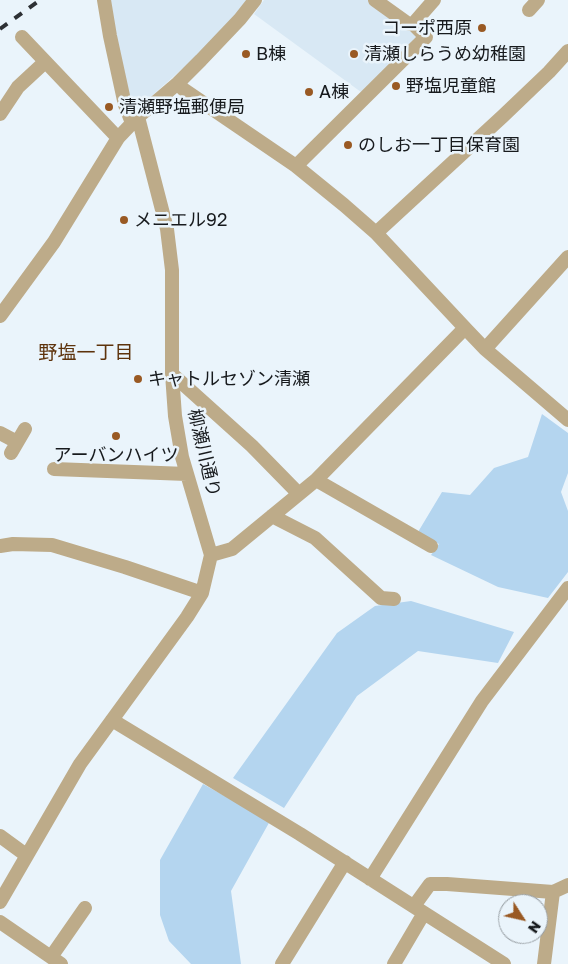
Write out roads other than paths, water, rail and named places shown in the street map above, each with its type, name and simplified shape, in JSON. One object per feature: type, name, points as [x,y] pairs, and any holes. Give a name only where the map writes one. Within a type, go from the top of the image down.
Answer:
[{"type":"street","name":"柳瀬川通り","points":[[0,902],[80,764],[187,617],[202,593],[211,555],[182,457],[174,408],[172,374],[172,270],[167,229],[135,120],[128,116],[113,51],[104,0]]},
{"type":"street","points":[[0,316],[54,242],[118,138],[135,120],[178,83],[240,19],[255,0]]},
{"type":"street","points":[[296,166],[426,37],[413,24],[407,23],[375,0]]},
{"type":"street","points":[[413,24],[434,0]]},
{"type":"street","points":[[22,37],[118,138]]},
{"type":"street","points":[[376,233],[504,116],[568,51]]},
{"type":"street","points":[[0,114],[18,87],[45,62]]},
{"type":"street","points":[[178,83],[296,166],[324,188],[376,233],[485,349],[568,420]]},
{"type":"street","points":[[485,349],[568,257]]},
{"type":"street","points":[[211,555],[232,549],[316,480],[465,328]]},
{"type":"street","points":[[172,374],[252,446],[299,494]]},
{"type":"street","points":[[0,433],[14,447],[25,429]]},
{"type":"street","points":[[54,469],[187,474]]},
{"type":"street","points":[[316,480],[431,546]]},
{"type":"street","points":[[272,516],[315,538],[381,598],[394,599]]},
{"type":"street","points":[[0,546],[18,544],[52,545],[202,593]]},
{"type":"street","points":[[370,879],[482,701],[568,588]]},
{"type":"street","points":[[112,720],[345,862],[504,964]]},
{"type":"street","points":[[0,836],[26,855]]},
{"type":"street","points":[[282,964],[345,862]]},
{"type":"street","points":[[394,964],[430,884],[554,892],[568,885]]},
{"type":"street","points":[[544,964],[554,892]]},
{"type":"street","points":[[0,922],[56,961],[85,908]]},
{"type":"railway","points":[[0,29],[40,0]]},
{"type":"place","name":"コーポ西原","points":[[482,28]]},
{"type":"place","name":"B棟","points":[[246,54]]},
{"type":"place","name":"清瀬しらうめ幼稚園","points":[[354,54]]},
{"type":"place","name":"野塩児童館","points":[[396,86]]},
{"type":"place","name":"A棟","points":[[309,92]]},
{"type":"place","name":"清瀬野塩郵便局","points":[[109,107]]},
{"type":"place","name":"のしお一丁目保育園","points":[[348,145]]},
{"type":"place","name":"メニエル92","points":[[124,220]]},
{"type":"place","name":"キャトルセゾン清瀬","points":[[138,379]]},
{"type":"place","name":"アーバンハイツ","points":[[116,436]]},
{"type":"district","name":"野塩一丁目","points":[[86,353]]}]
